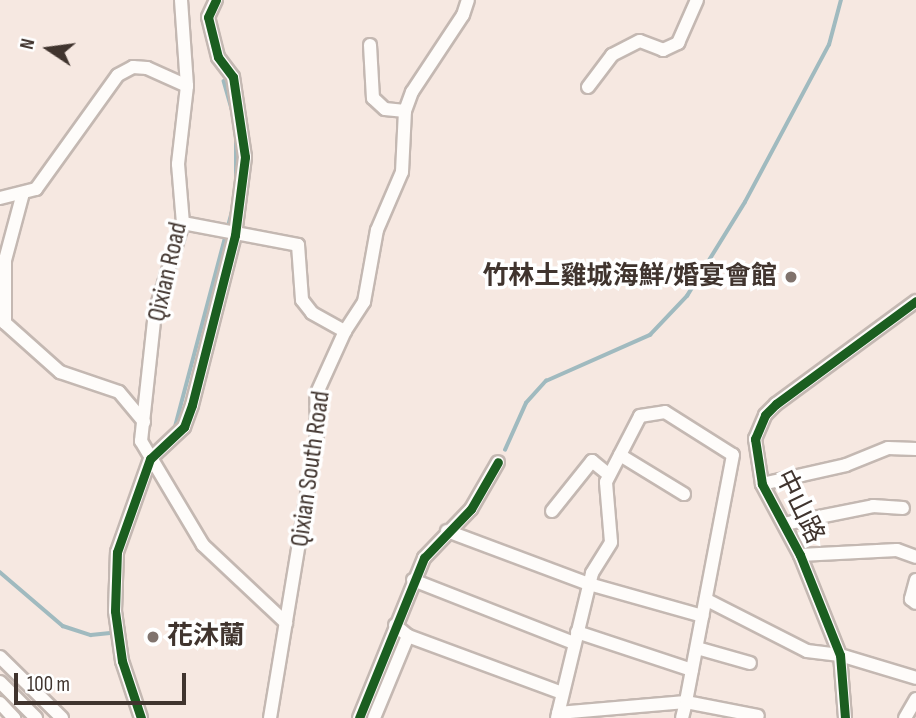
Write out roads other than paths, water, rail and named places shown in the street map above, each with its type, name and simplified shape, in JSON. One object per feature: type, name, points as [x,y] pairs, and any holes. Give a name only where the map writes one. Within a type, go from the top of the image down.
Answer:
[{"type":"street","name":"Qixian Road","points":[[181,0],[187,86],[178,164],[183,223],[155,312],[141,441],[203,545],[286,624]]},
{"type":"street","points":[[141,718],[122,661],[113,573],[138,484],[150,459],[184,427],[235,235],[244,157],[233,77],[218,57],[208,18],[216,0]]},
{"type":"street","name":"Qixian South Road","points":[[270,718],[317,434],[316,395],[345,331],[364,302],[377,230],[402,172],[405,111],[412,92],[463,15],[468,0]]},
{"type":"street","points":[[588,87],[612,55],[640,41],[663,50],[678,43],[697,0]]},
{"type":"street","points":[[370,45],[373,98],[385,110],[405,111]]},
{"type":"street","points":[[0,198],[36,189],[118,75],[132,67],[147,68],[187,86]]},
{"type":"street","points":[[23,193],[5,260],[5,323],[60,372],[119,392],[144,422]]},
{"type":"street","points":[[183,223],[298,245],[302,300],[312,313],[345,331]]},
{"type":"street","name":"中山路","points":[[845,718],[841,655],[800,555],[762,484],[756,460],[759,425],[776,404],[916,301]]},
{"type":"street","points":[[756,460],[733,455],[665,412],[640,416],[609,475],[607,514],[611,542],[589,584],[558,716],[685,702],[758,716]]},
{"type":"street","name":"中山路","points":[[762,484],[846,465],[888,448],[916,449]]},
{"type":"street","points":[[620,455],[684,494]]},
{"type":"street","points":[[682,718],[733,455]]},
{"type":"street","points":[[359,718],[413,580],[447,531],[471,509],[498,461]]},
{"type":"street","points":[[552,511],[592,461],[609,475]]},
{"type":"street","points":[[784,524],[873,506],[903,508]]},
{"type":"street","points":[[447,531],[589,584],[703,616]]},
{"type":"street","points":[[800,555],[897,550],[916,557]]},
{"type":"street","points":[[413,580],[576,638],[692,670]]},
{"type":"street","points":[[916,580],[911,599],[916,603]]},
{"type":"street","points":[[707,600],[807,651],[841,655],[916,678]]},
{"type":"street","points":[[395,625],[408,636],[562,693]]},
{"type":"street","points":[[374,718],[408,636]]},
{"type":"street","points":[[697,648],[750,663]]},
{"type":"street","points":[[0,657],[62,718]]},
{"type":"street","points":[[0,682],[36,718]]},
{"type":"street","points":[[905,718],[916,699]]},
{"type":"waterway","points":[[505,450],[526,403],[546,381],[650,335],[687,296],[745,202],[829,45],[841,0]]},
{"type":"waterway","points":[[224,81],[232,109]]},
{"type":"waterway","points":[[236,137],[236,182]]},
{"type":"waterway","points":[[175,427],[233,207]]},
{"type":"waterway","points":[[0,572],[63,626],[91,635],[110,633]]},
{"type":"place","name":"竹林土雞城海鮮/婚宴會館","points":[[791,277]]},
{"type":"place","name":"花沐蘭","points":[[153,637]]}]
